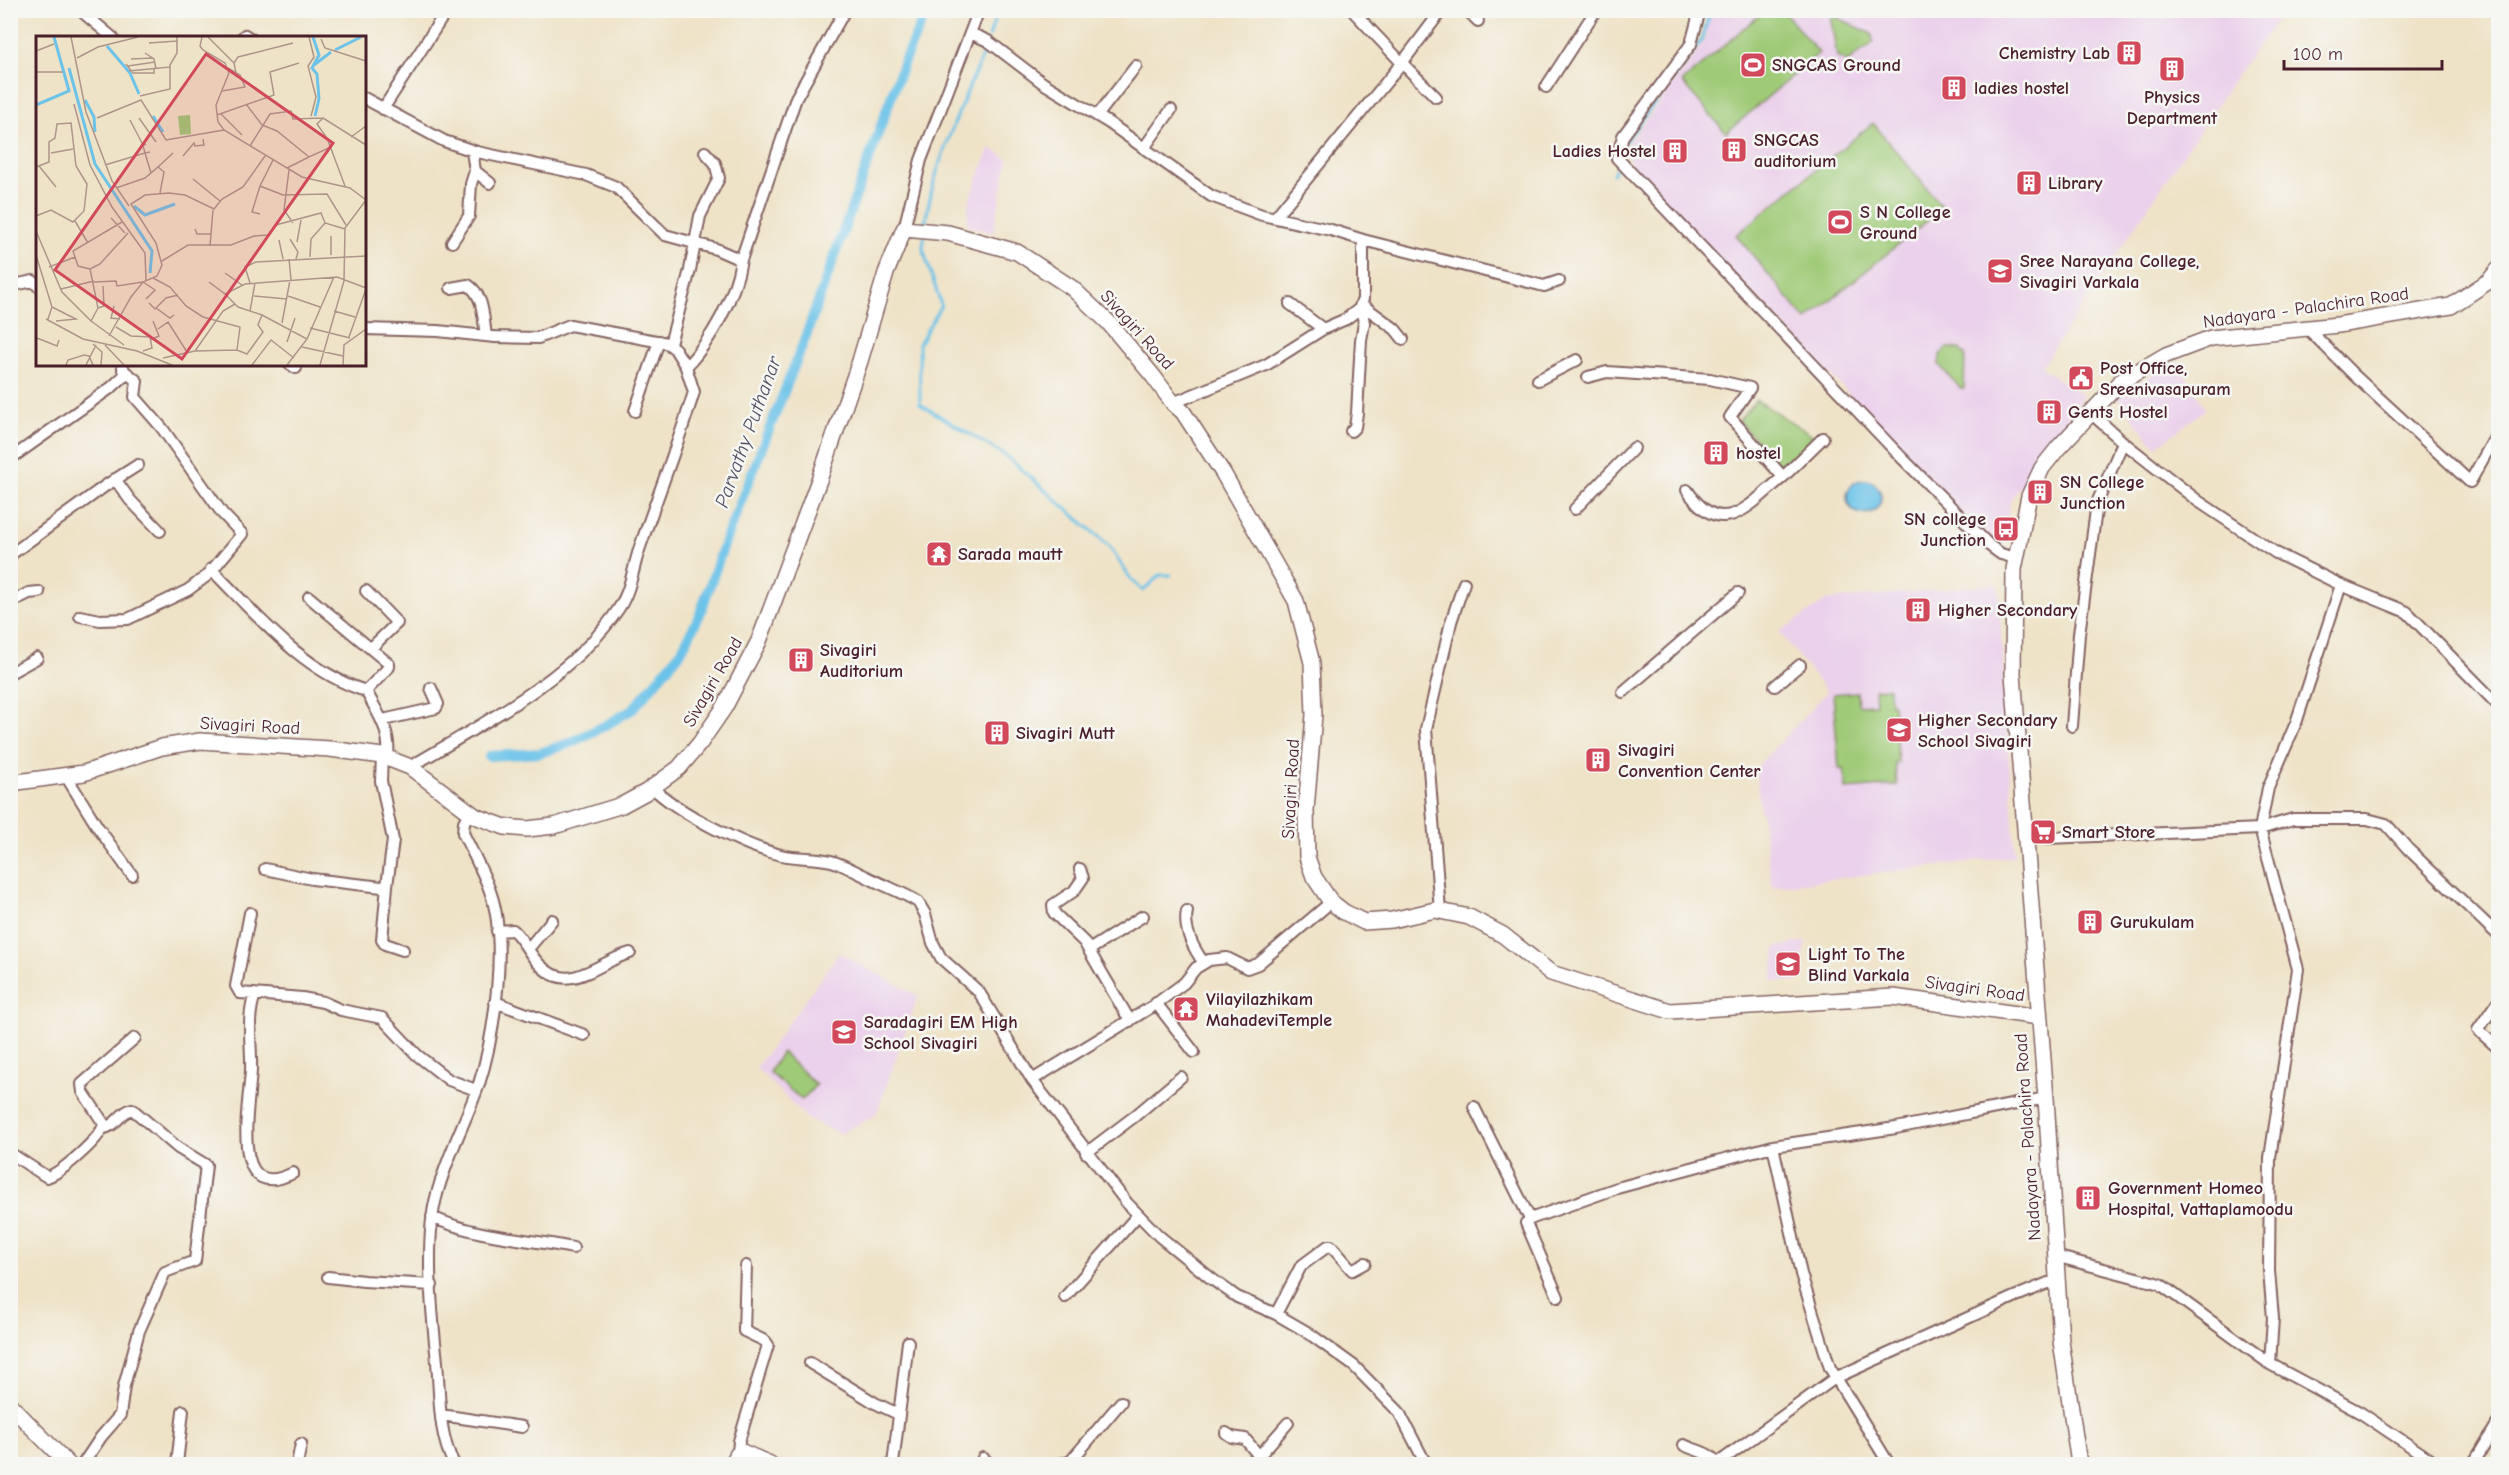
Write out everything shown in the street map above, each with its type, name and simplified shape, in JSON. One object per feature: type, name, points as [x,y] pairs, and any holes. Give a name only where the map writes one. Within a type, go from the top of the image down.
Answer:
[{"type":"main road","name":"Sivagiri Road","points":[[10,783],[84,773],[162,747],[200,741],[330,749],[385,757],[410,767],[469,813],[505,827],[527,829],[554,826],[622,805],[652,788],[679,768],[700,743],[724,708],[759,641],[819,480],[860,361],[886,273],[904,229],[923,230],[948,233],[1017,252],[1072,288],[1108,322],[1173,403],[1183,412],[1223,473],[1296,601],[1312,674],[1314,715],[1306,810],[1307,856],[1314,877],[1331,902],[1364,922],[1392,920],[1435,910],[1469,917],[1503,935],[1551,973],[1670,1011],[1893,997],[2039,1017]]},
{"type":"main road","name":"Nadayara - Palachira Road","points":[[2079,1464],[2065,1381],[2056,1283],[2046,1098],[2013,674],[2012,609],[2015,558],[2029,496],[2038,476],[2058,448],[2120,382],[2166,355],[2211,338],[2307,328],[2451,306],[2489,281],[2499,270]]},
{"type":"main road","points":[[10,1405],[68,1464]]},
{"type":"main road","points":[[736,1459],[742,1452],[770,1464]]},
{"type":"street","points":[[80,10],[111,36]]},
{"type":"street","points":[[383,109],[447,10]]},
{"type":"street","points":[[686,367],[698,355],[722,315],[739,272],[741,260],[796,99],[845,10]]},
{"type":"street","points":[[904,229],[921,160],[979,10]]},
{"type":"street","points":[[1352,10],[1436,97]]},
{"type":"street","points":[[1277,215],[1442,10]]},
{"type":"street","points":[[1467,10],[1478,21]]},
{"type":"street","points":[[1546,87],[1596,10]]},
{"type":"street","points":[[1700,10],[1690,44],[1623,136],[1617,158],[1902,458],[1989,546],[2001,554],[2015,558]]},
{"type":"street","points":[[970,33],[988,41],[1043,83],[1144,148],[1194,186],[1235,206],[1544,286],[1559,281]]},
{"type":"street","points":[[1097,116],[1136,66]]},
{"type":"street","points":[[366,99],[444,141],[472,151],[586,175],[616,187],[665,235],[716,249],[741,260]]},
{"type":"street","points":[[1144,148],[1171,110]]},
{"type":"street","points":[[452,242],[469,216],[471,184],[475,171],[472,151]]},
{"type":"street","points":[[635,411],[664,343],[690,270],[704,205],[714,191],[719,178],[715,163],[705,152]]},
{"type":"street","points":[[475,171],[490,183]]},
{"type":"street","points":[[1351,431],[1355,427],[1364,323],[1361,305],[1363,240]]},
{"type":"street","points":[[10,286],[33,281],[36,284]]},
{"type":"street","points":[[451,288],[468,285],[475,290],[479,296],[486,336]]},
{"type":"street","points":[[1290,303],[1323,329]]},
{"type":"street","points":[[1173,403],[1266,365],[1323,329],[1346,319],[1361,305]]},
{"type":"street","points":[[1361,305],[1395,328],[1403,339]]},
{"type":"street","points":[[366,329],[543,338],[560,327],[570,325],[664,343],[675,349],[686,367],[694,392],[639,549],[626,596],[619,608],[571,662],[515,703],[410,767]]},
{"type":"street","points":[[2307,328],[2469,482],[2499,432]]},
{"type":"street","points":[[1538,380],[1577,360]]},
{"type":"street","points":[[10,459],[112,387],[125,375],[123,367]]},
{"type":"street","points":[[81,616],[100,620],[128,619],[188,590],[201,581],[242,534],[222,513],[162,428],[135,397],[137,381],[123,367]]},
{"type":"street","points":[[1588,377],[1607,372],[1710,380],[1750,388],[1730,417],[1783,477]]},
{"type":"street","points":[[2092,414],[2123,442],[2198,501],[2276,554],[2341,585],[2407,612],[2499,705]]},
{"type":"street","points":[[1687,489],[1701,506],[1721,518],[1738,514],[1783,477],[1823,438]]},
{"type":"street","points":[[2072,726],[2081,623],[2097,503],[2123,442]]},
{"type":"street","points":[[1575,509],[1634,448]]},
{"type":"street","points":[[10,555],[138,465]]},
{"type":"street","points":[[115,479],[130,500],[160,531]]},
{"type":"street","points":[[211,569],[261,620],[312,664],[350,686],[366,691],[383,720],[388,734],[381,781],[393,840],[382,940],[385,944],[403,950]]},
{"type":"street","points":[[1440,911],[1426,729],[1449,631],[1464,583]]},
{"type":"street","points":[[2270,1364],[2272,1318],[2269,1248],[2270,1158],[2298,969],[2260,829],[2268,788],[2296,723],[2341,585]]},
{"type":"street","points":[[366,591],[397,623],[371,648]]},
{"type":"street","points":[[10,597],[17,599],[29,593],[39,592]]},
{"type":"street","points":[[1623,692],[1738,593]]},
{"type":"street","points":[[309,597],[371,648],[389,666],[366,691]]},
{"type":"street","points":[[10,673],[37,658]]},
{"type":"street","points":[[1775,686],[1800,665]]},
{"type":"street","points":[[383,720],[436,708],[438,704],[431,688]]},
{"type":"street","points":[[66,776],[132,875]]},
{"type":"street","points":[[652,788],[693,816],[740,839],[779,855],[844,865],[918,902],[925,914],[933,943],[941,958],[985,1000],[1032,1080],[1086,1153],[1138,1215],[1159,1236],[1237,1297],[1276,1314],[1337,1352],[1387,1398],[1403,1419],[1426,1464]]},
{"type":"street","points":[[454,1464],[446,1444],[441,1415],[433,1323],[432,1217],[436,1195],[476,1090],[493,1023],[497,931],[490,891],[463,833],[469,813]]},
{"type":"street","points":[[2025,839],[2260,829],[2293,819],[2367,819],[2386,824],[2408,849],[2499,935]]},
{"type":"street","points":[[265,869],[312,879],[387,886]]},
{"type":"street","points":[[1080,869],[1084,876],[1077,888],[1053,905],[1053,909],[1089,950],[1130,1021]]},
{"type":"street","points":[[1032,1080],[1130,1021],[1184,983],[1196,968],[1213,958],[1224,957],[1246,967],[1254,967],[1273,954],[1331,902]]},
{"type":"street","points":[[1187,911],[1186,926],[1189,937],[1204,963]]},
{"type":"street","points":[[250,913],[236,987],[240,993],[302,998],[323,1002],[341,1010],[382,1018],[417,1055],[433,1068],[449,1080],[476,1090]]},
{"type":"street","points":[[1089,950],[1143,916]]},
{"type":"street","points":[[528,949],[552,920]]},
{"type":"street","points":[[497,931],[513,930],[540,966],[549,973],[573,977],[585,975],[630,953]]},
{"type":"street","points":[[255,995],[251,1017],[251,1072],[246,1137],[249,1164],[255,1172],[268,1178],[280,1178],[293,1173]]},
{"type":"street","points":[[2499,1001],[2478,1030],[2499,1048]]},
{"type":"street","points":[[495,1002],[584,1035]]},
{"type":"street","points":[[1156,1003],[1194,1052]]},
{"type":"street","points":[[103,1128],[102,1119],[83,1092],[82,1084],[135,1038]]},
{"type":"street","points":[[1086,1153],[1139,1113],[1181,1077]]},
{"type":"street","points":[[1557,1297],[1526,1223],[1530,1219],[1617,1188],[1773,1146],[1896,1128],[2046,1098]]},
{"type":"street","points":[[1474,1107],[1530,1219]]},
{"type":"street","points":[[10,1153],[44,1176],[51,1176],[84,1149],[103,1128],[110,1127],[132,1109],[178,1148],[206,1165],[195,1261],[165,1272],[139,1331],[124,1386],[120,1415],[100,1437],[83,1464]]},
{"type":"street","points":[[1773,1146],[1801,1274],[1830,1368],[1889,1464]]},
{"type":"street","points":[[1065,1297],[1138,1215]]},
{"type":"street","points":[[432,1217],[488,1236],[537,1241],[573,1248]]},
{"type":"street","points":[[1276,1314],[1301,1266],[1328,1246],[1352,1270],[1365,1263]]},
{"type":"street","points":[[2055,1256],[2160,1284],[2270,1364],[2361,1413],[2437,1464]]},
{"type":"street","points":[[736,1459],[739,1441],[768,1345],[765,1341],[744,1331],[746,1266]]},
{"type":"street","points":[[328,1277],[432,1285]]},
{"type":"street","points":[[1684,1445],[1703,1452],[1719,1464],[1835,1378],[2014,1297],[2048,1283],[2056,1283]]},
{"type":"street","points":[[893,1464],[908,1342]]},
{"type":"street","points":[[810,1363],[875,1403],[898,1414]]},
{"type":"street","points":[[1069,1464],[1121,1402]]},
{"type":"street","points":[[177,1464],[183,1412]]},
{"type":"street","points":[[441,1415],[522,1427]]},
{"type":"street","points":[[1226,1434],[1245,1439],[1259,1460],[1288,1423]]},
{"type":"street","points":[[2473,1464],[2499,1423]]},
{"type":"street","points":[[297,1464],[301,1444]]},
{"type":"shaded area","points":[[1707,11],[2283,11],[2235,78],[2041,367],[2083,396],[2010,501],[2001,549],[1998,550],[1631,166],[1626,146],[1698,51],[1706,37]]},
{"type":"shaded area","points":[[990,148],[1008,159],[993,233],[967,225],[969,201]]},
{"type":"shaded area","points":[[2177,361],[2206,409],[2156,447],[2116,396]]},
{"type":"shaded area","name":"Higher Secondary School Sivagiri","points":[[1998,584],[2015,856],[1772,887],[1755,769],[1827,692],[1779,632],[1827,600]]},
{"type":"shaded area","name":"Light To The Blind Varkala","points":[[1806,941],[1797,982],[1772,981],[1776,947]]},
{"type":"shaded area","name":"Saradagiri EM High School Sivagiri","points":[[839,953],[918,996],[876,1115],[840,1134],[808,1119],[756,1068]]},
{"type":"green space","name":"SNGCAS Ground","points":[[1765,10],[1783,11],[1819,53],[1726,133],[1682,82]]},
{"type":"green space","points":[[1830,14],[1872,34],[1873,43],[1847,62],[1837,57]]},
{"type":"green space","name":"S N College Ground","points":[[1873,123],[1943,208],[1806,320],[1736,235]]},
{"type":"green space","points":[[1947,348],[1959,349],[1965,355],[1964,389],[1961,389],[1939,365],[1940,355]]},
{"type":"green space","points":[[1756,400],[1817,438],[1784,469],[1738,421]]},
{"type":"green space","points":[[1889,688],[1890,704],[1893,704],[1898,763],[1895,763],[1897,785],[1846,789],[1844,769],[1839,769],[1833,694],[1857,692],[1858,705],[1876,704],[1875,689]]},
{"type":"green space","points":[[782,1052],[816,1085],[802,1100],[769,1072]]},
{"type":"water","points":[[1864,480],[1876,485],[1881,497],[1876,509],[1864,514],[1852,509],[1847,497],[1852,485]]},
{"type":"waterway","name":"Parvathy Puthanar","points":[[489,756],[540,753],[570,743],[608,724],[633,709],[681,652],[700,614],[727,536],[803,344],[904,61],[927,10]]},
{"type":"waterway","points":[[989,37],[998,10]]},
{"type":"waterway","points":[[1626,141],[1701,41],[1711,10]]},
{"type":"waterway","points":[[925,227],[928,205],[941,158],[987,44]]},
{"type":"waterway","points":[[1613,174],[1615,169]]},
{"type":"waterway","points":[[924,237],[923,249],[941,305],[919,344],[920,404],[1006,456],[1109,546],[1130,578],[1143,591],[1160,575],[1171,575]]},
{"type":"place","name":"Chemistry Lab","points":[[2129,53]]},
{"type":"place","name":"SNGCAS Ground","points":[[1753,65]]},
{"type":"place","name":"Physics Department","points":[[2172,69]]},
{"type":"place","name":"ladies hostel","points":[[1954,88]]},
{"type":"place","name":"SNGCAS auditorium","points":[[1734,150]]},
{"type":"place","name":"Ladies Hostel","points":[[1675,151]]},
{"type":"place","name":"Library","points":[[2029,183]]},
{"type":"place","name":"S N College Ground","points":[[1840,222]]},
{"type":"place","name":"Sree Narayana College, Sivagiri Varkala","points":[[2000,271]]},
{"type":"place","name":"Post Office, Sreenivasapuram","points":[[2081,378]]},
{"type":"place","name":"Gents Hostel","points":[[2049,412]]},
{"type":"place","name":"hostel","points":[[1716,453]]},
{"type":"place","name":"SN College Junction","points":[[2040,492]]},
{"type":"place","name":"SN college Junction","points":[[2006,529]]},
{"type":"place","name":"Sarada mautt","points":[[939,554]]},
{"type":"place","name":"Higher Secondary","points":[[1918,610]]},
{"type":"place","name":"Sivagiri Auditorium","points":[[801,660]]},
{"type":"place","name":"Higher Secondary School Sivagiri","points":[[1899,730]]},
{"type":"place","name":"Sivagiri Mutt","points":[[997,733]]},
{"type":"place","name":"Sivagiri Convention Center","points":[[1598,760]]},
{"type":"place","name":"Smart Store","points":[[2043,832]]},
{"type":"place","name":"Gurukulam","points":[[2090,922]]},
{"type":"place","name":"Light To The Blind Varkala","points":[[1788,964]]},
{"type":"place","name":"Vilayilazhikam MahadeviTemple","points":[[1186,1009]]},
{"type":"place","name":"Saradagiri EM High School Sivagiri","points":[[844,1032]]},
{"type":"place","name":"Government Homeo Hospital, Vattaplamoodu","points":[[2088,1198]]}]
